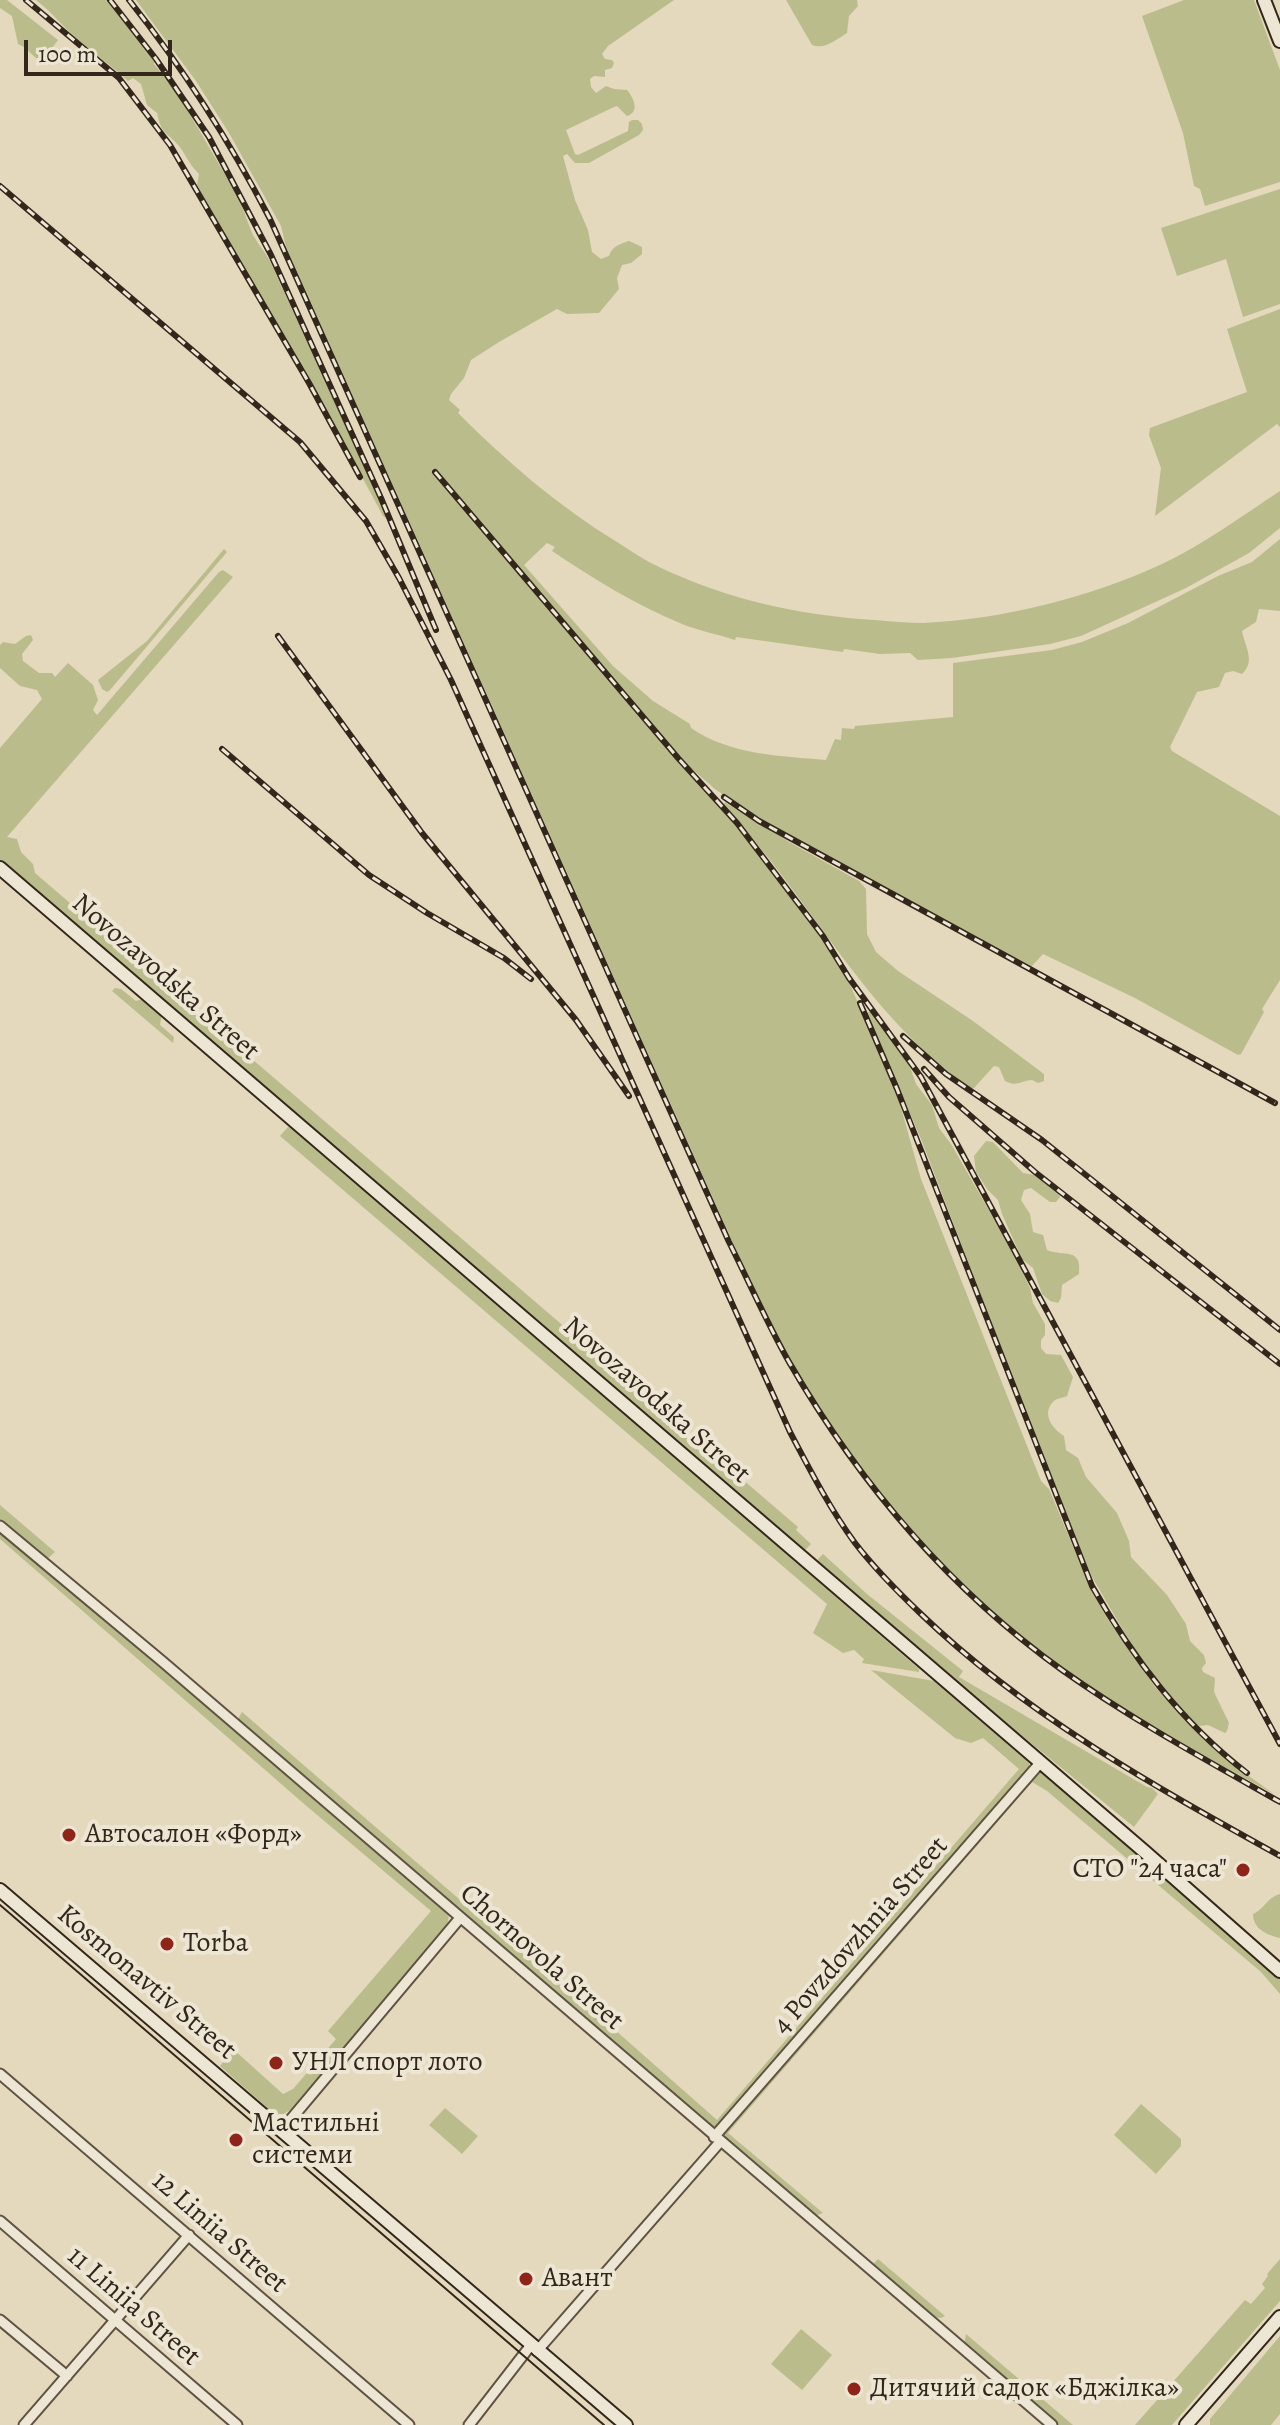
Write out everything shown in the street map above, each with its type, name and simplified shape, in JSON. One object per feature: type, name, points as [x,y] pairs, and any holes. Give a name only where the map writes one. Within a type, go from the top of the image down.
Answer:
[{"type":"street","points":[[1264,0],[1280,41]]},
{"type":"street","name":"Novozavodska Street","points":[[0,868],[1280,1971]]},
{"type":"street","name":"Chornovola Street","points":[[0,1526],[163,1662],[1052,2425]]},
{"type":"street","name":"4 Povzdovzhnia Street","points":[[469,2425],[1040,1763]]},
{"type":"street","name":"Kosmonavtiv Street","points":[[0,1890],[626,2425]]},
{"type":"street","points":[[281,2131],[460,1918]]},
{"type":"street","name":"12 Liniia Street","points":[[0,2074],[409,2425]]},
{"type":"street","name":"11 Liniia Street","points":[[0,2221],[237,2425]]},
{"type":"street","points":[[24,2425],[189,2235]]},
{"type":"street","points":[[1186,2425],[1280,2317]]},
{"type":"street","points":[[0,2320],[67,2376]]},
{"type":"green space","points":[[0,0],[7,0],[58,40],[45,58],[37,59],[18,44],[12,16],[0,8]]},
{"type":"green space","points":[[36,0],[109,0],[155,60],[154,64],[185,107],[235,190],[253,235],[270,261],[388,519],[383,516],[311,382],[197,185],[199,174],[163,129],[157,113],[147,105],[141,84],[133,78],[128,81]]},
{"type":"green space","points":[[136,0],[674,0],[608,46],[602,54],[605,59],[612,60],[612,68],[605,70],[605,77],[594,76],[590,79],[596,93],[606,86],[627,90],[634,101],[635,108],[631,114],[627,116],[617,106],[566,130],[578,155],[628,131],[632,120],[642,124],[643,130],[639,135],[589,163],[575,163],[567,154],[563,156],[575,200],[588,230],[592,252],[601,259],[629,241],[642,247],[642,254],[631,263],[622,265],[617,278],[619,289],[599,313],[567,314],[557,309],[499,342],[471,360],[464,378],[449,400],[495,449],[554,498],[638,555],[685,579],[764,604],[846,618],[917,623],[984,617],[1075,597],[1134,576],[1193,548],[1280,491],[1280,528],[1249,553],[1186,588],[1081,636],[1050,644],[952,658],[918,660],[910,653],[880,654],[844,649],[843,652],[736,637],[735,640],[688,626],[648,609],[552,551],[555,547],[547,543],[524,565],[613,666],[653,701],[690,724],[691,728],[739,749],[826,760],[835,739],[841,740],[842,728],[953,717],[953,663],[1052,650],[1082,642],[1252,562],[1280,539],[1280,611],[1259,609],[1256,622],[1242,631],[1248,654],[1246,669],[1242,674],[1233,671],[1225,673],[1219,687],[1197,692],[1170,747],[1280,816],[1280,980],[1238,1055],[1135,998],[1043,954],[1031,967],[760,820],[715,789],[678,757],[434,472],[677,760],[735,823],[823,938],[848,980],[896,1090],[921,1179],[1041,1481],[1049,1489],[1090,1587],[1107,1618],[1156,1688],[1201,1737],[1274,1794],[1106,1697],[1012,1628],[947,1569],[888,1504],[811,1396],[774,1330],[733,1243],[286,247],[281,226],[196,81]]},
{"type":"green space","points":[[786,0],[857,0],[858,6],[849,16],[847,33],[831,43],[817,46],[812,45]]},
{"type":"green space","points":[[1184,0],[1254,0],[1280,70],[1280,182],[1205,206],[1200,189],[1194,186],[1183,133],[1142,16]]},
{"type":"green space","points":[[1280,189],[1280,304],[1243,317],[1226,259],[1177,276],[1161,228]]},
{"type":"green space","points":[[1280,309],[1280,427],[1277,424],[1155,516],[1161,468],[1149,435],[1150,428],[1247,392],[1227,329]]},
{"type":"green space","points":[[224,549],[227,552],[110,690],[102,689],[98,680],[147,641]]},
{"type":"green space","points":[[223,570],[233,577],[7,837],[17,839],[21,852],[33,864],[35,873],[798,1527],[796,1530],[811,1544],[805,1550],[0,861],[0,748],[42,699],[37,690],[20,686],[0,668],[0,645],[3,642],[15,644],[31,635],[33,640],[22,654],[23,661],[39,673],[52,673],[55,677],[68,663],[93,685],[98,700],[93,710],[97,715]]},
{"type":"green space","points":[[725,802],[859,881],[866,889],[867,934],[876,952],[898,971],[1044,1074],[1044,1081],[1009,1083],[999,1067],[994,1066],[971,1088],[934,1059],[870,992],[757,844],[726,809],[723,805]]},
{"type":"green space","points":[[115,988],[136,1001],[143,999],[162,1013],[160,1025],[174,1037],[173,1043],[112,991]]},
{"type":"green space","points":[[868,1012],[873,1012],[908,1061],[916,1084],[932,1105],[939,1128],[1014,1254],[1030,1288],[1033,1303],[1045,1324],[1041,1348],[1046,1354],[1061,1355],[1073,1377],[1067,1396],[1055,1400],[1050,1406],[1050,1421],[1064,1436],[1066,1450],[1078,1458],[1086,1477],[1117,1513],[1129,1541],[1131,1557],[1167,1595],[1186,1624],[1190,1641],[1204,1655],[1206,1663],[1203,1672],[1215,1678],[1214,1692],[1229,1723],[1225,1733],[1208,1725],[1195,1724],[1169,1697],[1134,1649],[1092,1577],[921,1139]]},
{"type":"green space","points":[[288,1127],[295,1127],[919,1672],[862,1663],[864,1659],[854,1650],[843,1653],[813,1633],[827,1604],[280,1136]]},
{"type":"green space","points":[[986,1141],[993,1142],[1023,1173],[1035,1175],[1059,1194],[1056,1202],[1050,1202],[1031,1188],[1024,1190],[1021,1200],[1030,1214],[1033,1232],[1043,1235],[1047,1250],[1071,1254],[1078,1260],[1079,1274],[1062,1285],[1058,1303],[1042,1294],[1033,1268],[1022,1259],[998,1200],[976,1172],[974,1156]]},
{"type":"green space","points":[[0,1505],[55,1552],[45,1561],[0,1524]]},
{"type":"green space","points":[[0,1531],[449,1914],[447,1927],[290,2110],[282,2115],[272,2112],[220,2066],[233,2049],[283,2094],[293,2089],[336,2039],[328,2031],[431,1911],[0,1539]]},
{"type":"green space","points":[[823,1554],[867,1594],[963,1671],[959,1677],[1152,1788],[1158,1794],[1134,1827],[956,1682],[819,1563],[818,1559]]},
{"type":"green space","points":[[871,1670],[934,1681],[1029,1763],[1029,1772],[716,2130],[709,2129],[239,1720],[242,1712],[552,1979],[555,1977],[717,2120],[1019,1769],[983,1738],[971,1743],[955,1738]]},
{"type":"green space","points":[[1038,1772],[1280,1979],[1280,1994],[1261,1972],[1047,1791],[1032,1782],[728,2133],[823,2213],[815,2216],[722,2135]]},
{"type":"green space","points":[[1280,1894],[1280,1938],[1258,1927],[1253,1914]]},
{"type":"green space","points":[[1141,2104],[1181,2139],[1181,2146],[1156,2174],[1114,2135]]},
{"type":"green space","points":[[445,2108],[478,2136],[462,2154],[429,2125]]},
{"type":"green space","points":[[878,2259],[945,2316],[931,2317],[875,2268],[874,2263]]},
{"type":"green space","points":[[1280,2259],[1280,2301],[1172,2425],[1135,2425],[1245,2300],[1251,2304],[1265,2288],[1262,2284],[1267,2274]]},
{"type":"green space","points":[[801,2329],[832,2355],[802,2390],[771,2364]]},
{"type":"green space","points":[[966,2334],[1073,2425],[1059,2425],[964,2345]]},
{"type":"green space","points":[[1280,2336],[1280,2414],[1271,2425],[1210,2425],[1210,2419]]},
{"type":"tram line","points":[[0,1905],[604,2425]]},
{"type":"railway","points":[[26,0],[119,78],[170,145],[309,383],[360,477]]},
{"type":"railway","points":[[110,0],[156,59],[209,137],[271,255],[381,498],[436,630]]},
{"type":"railway","points":[[129,0],[205,106],[270,219],[729,1242],[781,1347],[816,1406],[845,1449],[909,1530],[981,1604],[1062,1670],[1169,1739],[1280,1802]]},
{"type":"railway","points":[[0,186],[300,442],[366,521],[451,680],[790,1432],[855,1543],[921,1614],[1004,1685],[1093,1747],[1280,1856]]},
{"type":"railway","points":[[435,472],[737,823],[823,936],[849,978],[921,1077],[1280,1744]]},
{"type":"railway","points":[[278,636],[422,833],[576,1020],[629,1096]]},
{"type":"railway","points":[[222,749],[369,875],[504,958],[531,979]]},
{"type":"railway","points":[[724,797],[759,821],[1275,1103]]},
{"type":"railway","points":[[860,1003],[897,1089],[1092,1586],[1124,1638],[1160,1687],[1201,1732],[1247,1773]]},
{"type":"railway","points":[[903,1036],[946,1074],[1042,1140],[1280,1330]]},
{"type":"railway","points":[[924,1069],[949,1097],[1035,1172],[1280,1364]]},
{"type":"place","name":"Автосалон «Форд»","points":[[69,1835]]},
{"type":"place","name":"СТО \"24 часа\"","points":[[1243,1870]]},
{"type":"place","name":"Torba","points":[[167,1944]]},
{"type":"place","name":"УНЛ спорт лото","points":[[276,2063]]},
{"type":"place","name":"Мастильні системи","points":[[236,2140]]},
{"type":"place","name":"Авант","points":[[526,2279]]},
{"type":"place","name":"Дитячий садок «Бджілка»","points":[[854,2389]]}]
